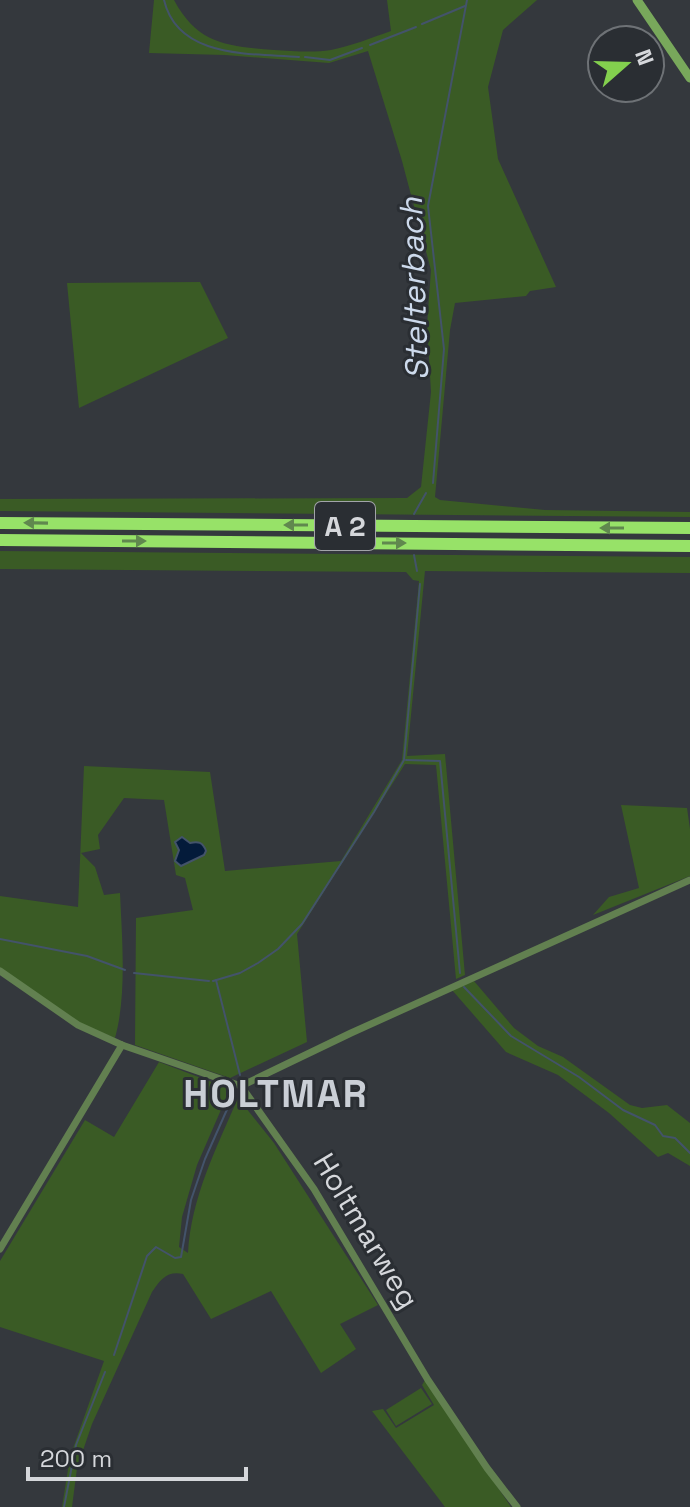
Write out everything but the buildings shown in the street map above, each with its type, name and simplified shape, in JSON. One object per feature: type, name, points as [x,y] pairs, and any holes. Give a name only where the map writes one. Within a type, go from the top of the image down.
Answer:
[{"type":"highway","name":"A 2","points":[[0,523],[690,528]]},
{"type":"highway","name":"A 2","points":[[0,540],[690,546]]},
{"type":"street","points":[[637,0],[690,78]]},
{"type":"street","points":[[0,971],[78,1025],[122,1045],[241,1086],[690,880]]},
{"type":"street","points":[[0,1249],[122,1045]]},
{"type":"street","name":"Holtmarweg","points":[[241,1086],[285,1144],[428,1380],[517,1507]]},
{"type":"green space","points":[[154,0],[174,0],[183,15],[204,35],[228,44],[310,52],[338,48],[391,31],[387,0],[537,0],[503,30],[488,87],[498,159],[556,287],[530,291],[526,296],[455,303],[435,497],[545,510],[690,512],[690,517],[0,511],[0,499],[407,498],[421,487],[431,392],[427,325],[431,270],[368,51],[329,63],[149,53]]},
{"type":"green space","points":[[200,282],[228,338],[79,408],[67,283]]},
{"type":"green space","points":[[0,551],[690,557],[690,573],[425,571],[407,756],[445,754],[465,975],[456,979],[436,765],[405,764],[297,934],[307,1042],[230,1078],[135,1045],[136,918],[193,910],[185,878],[176,875],[164,800],[124,798],[98,835],[100,849],[81,853],[95,867],[104,895],[120,893],[122,985],[115,1038],[82,1024],[0,969],[0,896],[78,907],[84,766],[210,772],[225,871],[341,861],[402,760],[419,581],[413,580],[406,572],[0,569]]},
{"type":"green space","points":[[621,805],[687,808],[690,876],[593,915],[609,897],[639,888]]},
{"type":"green space","points":[[474,981],[514,1028],[538,1046],[563,1057],[630,1105],[642,1108],[667,1105],[690,1123],[690,1166],[668,1153],[658,1157],[609,1113],[558,1075],[506,1052],[452,990]]},
{"type":"green space","points":[[159,1062],[230,1089],[197,1165],[182,1217],[179,1247],[188,1253],[199,1193],[238,1098],[274,1143],[378,1305],[340,1324],[356,1349],[321,1373],[271,1291],[211,1319],[183,1274],[165,1277],[152,1292],[92,1424],[77,1468],[72,1507],[62,1507],[70,1457],[104,1361],[0,1327],[0,1261],[85,1120],[114,1137]]},
{"type":"green space","points":[[425,1380],[511,1507],[445,1507],[372,1411],[383,1409],[396,1428],[434,1405],[422,1385]]},
{"type":"green space","points":[[421,1388],[432,1404],[396,1426],[386,1410]]},
{"type":"water","points":[[182,837],[190,843],[200,843],[206,851],[204,855],[181,866],[175,861],[179,850],[175,842]]},
{"type":"waterway","points":[[164,0],[172,19],[184,33],[200,43],[239,53],[299,57]]},
{"type":"waterway","name":"Stelterbach","points":[[433,483],[444,349],[428,206],[467,0]]},
{"type":"waterway","points":[[422,24],[465,6]]},
{"type":"waterway","points":[[370,45],[416,27]]},
{"type":"waterway","points":[[305,57],[330,60],[362,48]]},
{"type":"waterway","name":"Stelterbach","points":[[414,514],[426,493]]},
{"type":"waterway","name":"Stelterbach","points":[[414,555],[417,571]]},
{"type":"waterway","name":"Stelterbach","points":[[213,981],[240,973],[258,963],[278,949],[302,924],[404,760],[420,584]]},
{"type":"waterway","points":[[406,760],[440,761],[460,973]]},
{"type":"waterway","name":"Stelterbach","points":[[0,939],[87,956],[125,970]]},
{"type":"waterway","name":"Stelterbach","points":[[134,973],[209,981]]},
{"type":"waterway","points":[[216,980],[240,1075]]},
{"type":"waterway","points":[[464,987],[511,1036],[579,1077],[623,1110],[655,1125],[663,1136],[675,1138],[690,1153]]},
{"type":"waterway","points":[[114,1355],[147,1256],[156,1247],[175,1258],[181,1257],[191,1200],[233,1096]]},
{"type":"waterway","points":[[64,1507],[76,1445],[105,1372]]},
{"type":"district","name":"HOLTMAR","points":[[276,1094]]}]
